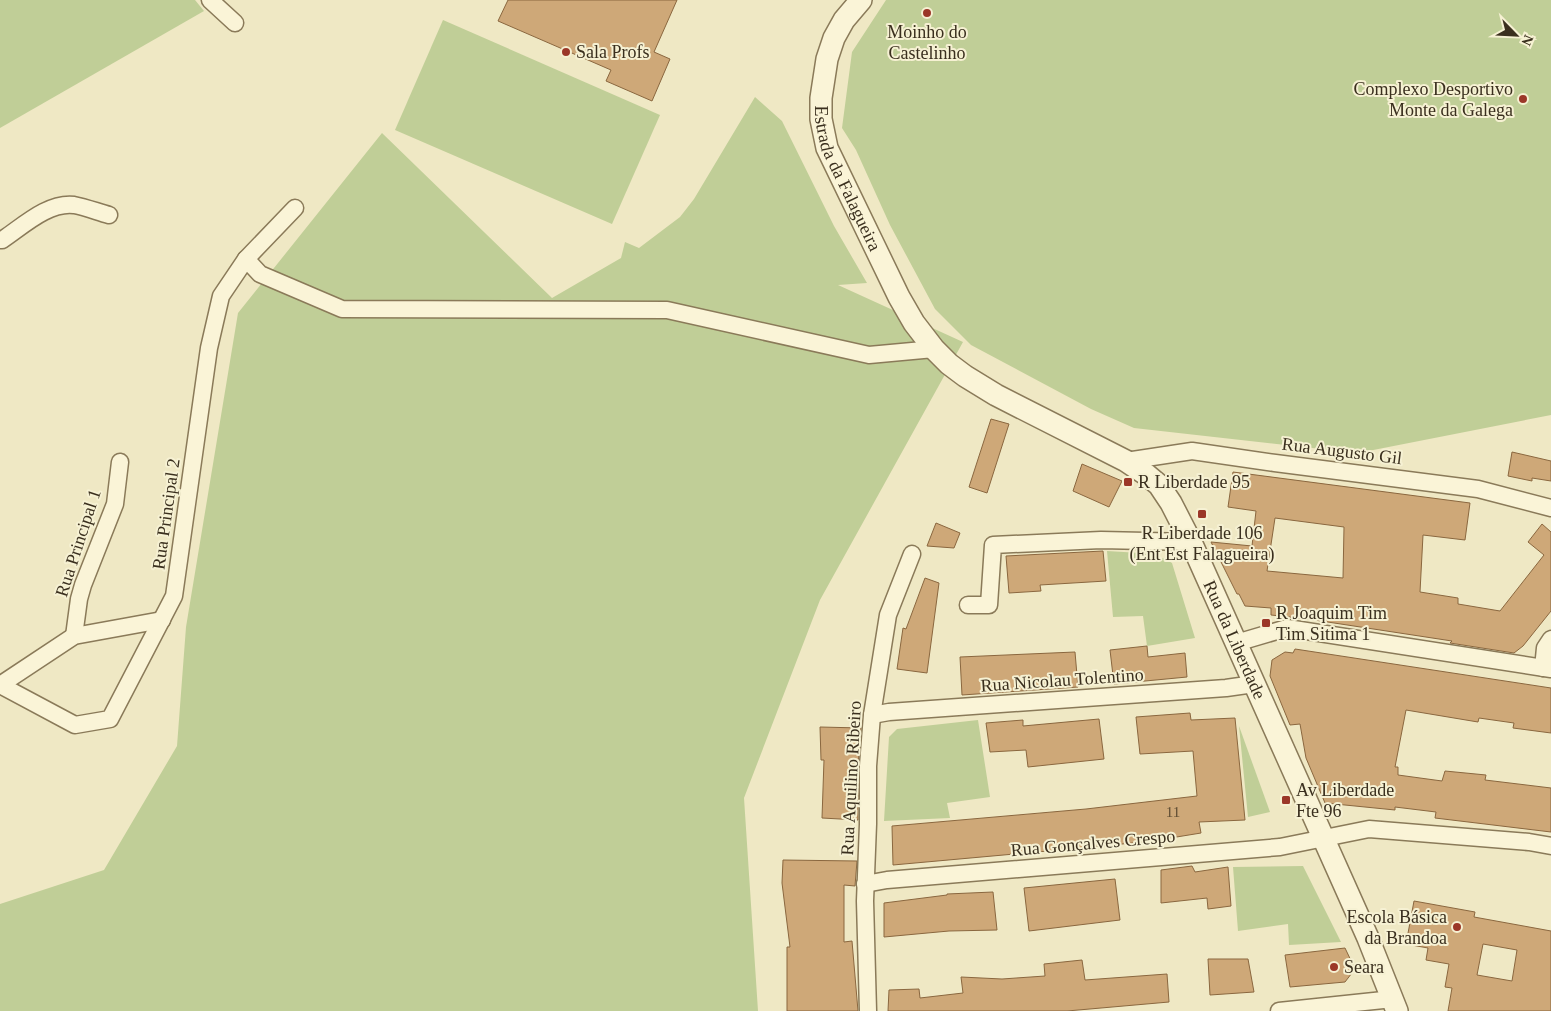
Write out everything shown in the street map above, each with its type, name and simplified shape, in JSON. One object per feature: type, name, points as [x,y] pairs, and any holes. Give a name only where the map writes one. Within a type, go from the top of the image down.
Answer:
[{"type":"street","points":[[210,0],[235,23]]},
{"type":"street","name":"Estrada da Falagueira","points":[[861,0],[844,20],[834,38],[827,59],[821,98],[821,119],[827,148],[899,297],[914,323],[934,349]]},
{"type":"street","points":[[0,240],[47,210],[57,206],[77,206],[108,215]]},
{"type":"street","name":"Rua Principal 2","points":[[0,685],[76,725],[110,719],[174,596],[209,348],[221,296],[246,259],[295,208]]},
{"type":"street","points":[[246,259],[260,274],[342,308],[666,310],[869,356],[934,349]]},
{"type":"street","name":"Rua da Liberdade","points":[[934,349],[965,376],[996,395],[1126,461],[1147,474],[1159,485],[1171,503],[1236,643],[1368,938],[1395,1005]]},
{"type":"street","name":"Rua Augusto Gil","points":[[1126,461],[1192,451],[1478,489],[1551,508]]},
{"type":"street","name":"Rua Principal 1","points":[[74,636],[79,599],[83,585],[115,504],[120,462]]},
{"type":"street","points":[[968,605],[989,604],[993,545],[1101,540],[1190,542]]},
{"type":"street","name":"Rua Aquilino Ribeiro","points":[[868,1011],[865,884],[868,766],[872,715],[888,615],[912,554]]},
{"type":"street","points":[[0,685],[74,636],[162,620]]},
{"type":"street","points":[[1236,643],[1287,628],[1547,669],[1545,648],[1551,638]]},
{"type":"street","name":"Rua Nicolau Tolentino","points":[[872,715],[889,712],[1226,688],[1254,684]]},
{"type":"street","name":"Rua Gonçalves Crespo","points":[[865,884],[887,880],[1280,847],[1369,829],[1529,842],[1551,846]]},
{"type":"street","points":[[1280,1011],[1395,1005]]},
{"type":"green space","points":[[0,0],[195,0],[204,11],[0,128]]},
{"type":"green space","points":[[886,0],[1551,0],[1551,415],[1358,453],[1134,428],[1091,409],[971,345],[935,309],[890,225],[856,150],[842,128],[852,52]]},
{"type":"green space","points":[[443,20],[660,115],[612,224],[395,130]]},
{"type":"green space","points":[[755,97],[782,121],[834,226],[867,283],[838,285],[963,342],[820,600],[744,798],[758,1011],[0,1011],[0,904],[104,870],[177,746],[186,627],[238,313],[382,133],[552,298],[621,258],[625,242],[639,248],[680,217],[694,199]]},
{"type":"green space","points":[[1107,551],[1149,554],[1172,563],[1195,638],[1147,646],[1143,616],[1113,617]]},
{"type":"green space","points":[[978,720],[990,797],[947,803],[950,818],[884,821],[889,737],[897,729]]},
{"type":"green space","points":[[1239,726],[1270,812],[1248,817]]},
{"type":"green space","points":[[1303,866],[1341,942],[1289,945],[1288,924],[1238,931],[1233,867]]},
{"type":"building","points":[[508,0],[677,0],[654,52],[670,59],[652,101],[606,81],[611,70],[498,21]]},
{"type":"building","points":[[991,419],[1009,424],[987,493],[969,487]]},
{"type":"building","points":[[1512,452],[1551,461],[1551,481],[1532,478],[1532,481],[1508,476]]},
{"type":"building","points":[[1082,464],[1122,481],[1109,507],[1073,491]]},
{"type":"building","points":[[1233,472],[1470,503],[1465,540],[1423,535],[1420,592],[1458,598],[1458,604],[1500,611],[1544,555],[1528,542],[1542,524],[1551,532],[1551,611],[1523,646],[1514,653],[1450,643],[1452,641],[1271,615],[1271,608],[1245,606],[1211,542],[1252,546],[1256,511],[1228,507]],"holes":[[[1275,518],[1344,527],[1343,578],[1267,571]]]},
{"type":"building","points":[[936,523],[960,533],[954,548],[927,546]]},
{"type":"building","points":[[1103,551],[1106,581],[1040,585],[1041,591],[1009,593],[1006,556]]},
{"type":"building","points":[[925,578],[939,583],[927,673],[897,669],[903,628],[906,629]]},
{"type":"building","points":[[1147,646],[1148,657],[1185,653],[1187,677],[1114,684],[1110,650]]},
{"type":"building","points":[[1295,649],[1551,688],[1551,733],[1513,728],[1514,723],[1479,718],[1478,722],[1406,710],[1395,767],[1398,767],[1398,775],[1442,781],[1445,771],[1486,775],[1485,780],[1551,788],[1551,832],[1435,818],[1436,812],[1395,807],[1395,810],[1325,803],[1306,758],[1300,724],[1290,725],[1270,676],[1272,660],[1285,652],[1293,653]]},
{"type":"building","points":[[1075,652],[1078,687],[962,695],[960,657]]},
{"type":"building","points":[[1190,713],[1191,720],[1235,718],[1245,820],[1199,822],[1201,833],[1152,841],[893,865],[892,826],[1086,809],[1197,796],[1193,751],[1140,754],[1136,717]]},
{"type":"building","points":[[1099,719],[1104,759],[1028,767],[1026,750],[990,752],[986,723],[1023,720],[1023,726]]},
{"type":"building","points":[[820,727],[861,728],[858,766],[858,820],[822,818],[824,760],[821,760]]},
{"type":"building","points":[[783,860],[857,861],[855,886],[844,885],[844,942],[852,941],[858,1011],[787,1011],[787,947],[790,947],[782,883]]},
{"type":"building","points":[[1192,866],[1195,872],[1228,867],[1231,906],[1208,909],[1207,898],[1161,903],[1161,870]]},
{"type":"building","points":[[1115,879],[1120,920],[1029,931],[1024,888]]},
{"type":"building","points":[[993,892],[997,930],[949,931],[884,937],[884,903],[947,894]]},
{"type":"building","points":[[1414,901],[1475,912],[1474,917],[1551,931],[1551,1011],[1448,1011],[1452,988],[1445,987],[1449,964],[1426,960],[1428,948],[1406,944]],"holes":[[[1483,944],[1517,950],[1512,981],[1477,975]]]},
{"type":"building","points":[[1345,948],[1355,969],[1345,982],[1290,987],[1285,955]]},
{"type":"building","points":[[1208,959],[1248,959],[1254,992],[1210,995]]},
{"type":"building","points":[[1082,960],[1085,980],[1167,974],[1169,1002],[1067,1011],[888,1011],[889,990],[919,989],[920,998],[963,993],[961,977],[1002,979],[1045,976],[1044,964]]},
{"type":"place","name":"Moinho do Castelinho","points":[[927,13]]},
{"type":"place","name":"Sala Profs","points":[[566,52]]},
{"type":"place","name":"Complexo Desportivo Monte da Galega","points":[[1523,99]]},
{"type":"place","name":"R Liberdade 95","points":[[1128,482]]},
{"type":"place","name":"R Liberdade 106 (Ent Est Falagueira)","points":[[1202,514]]},
{"type":"place","name":"R Joaquim Tim Tim Sitima 1","points":[[1266,623]]},
{"type":"place","name":"Av Liberdade Fte 96","points":[[1286,800]]},
{"type":"place","name":"Escola Básica da Brandoa","points":[[1457,927]]},
{"type":"place","name":"Seara","points":[[1334,967]]}]
